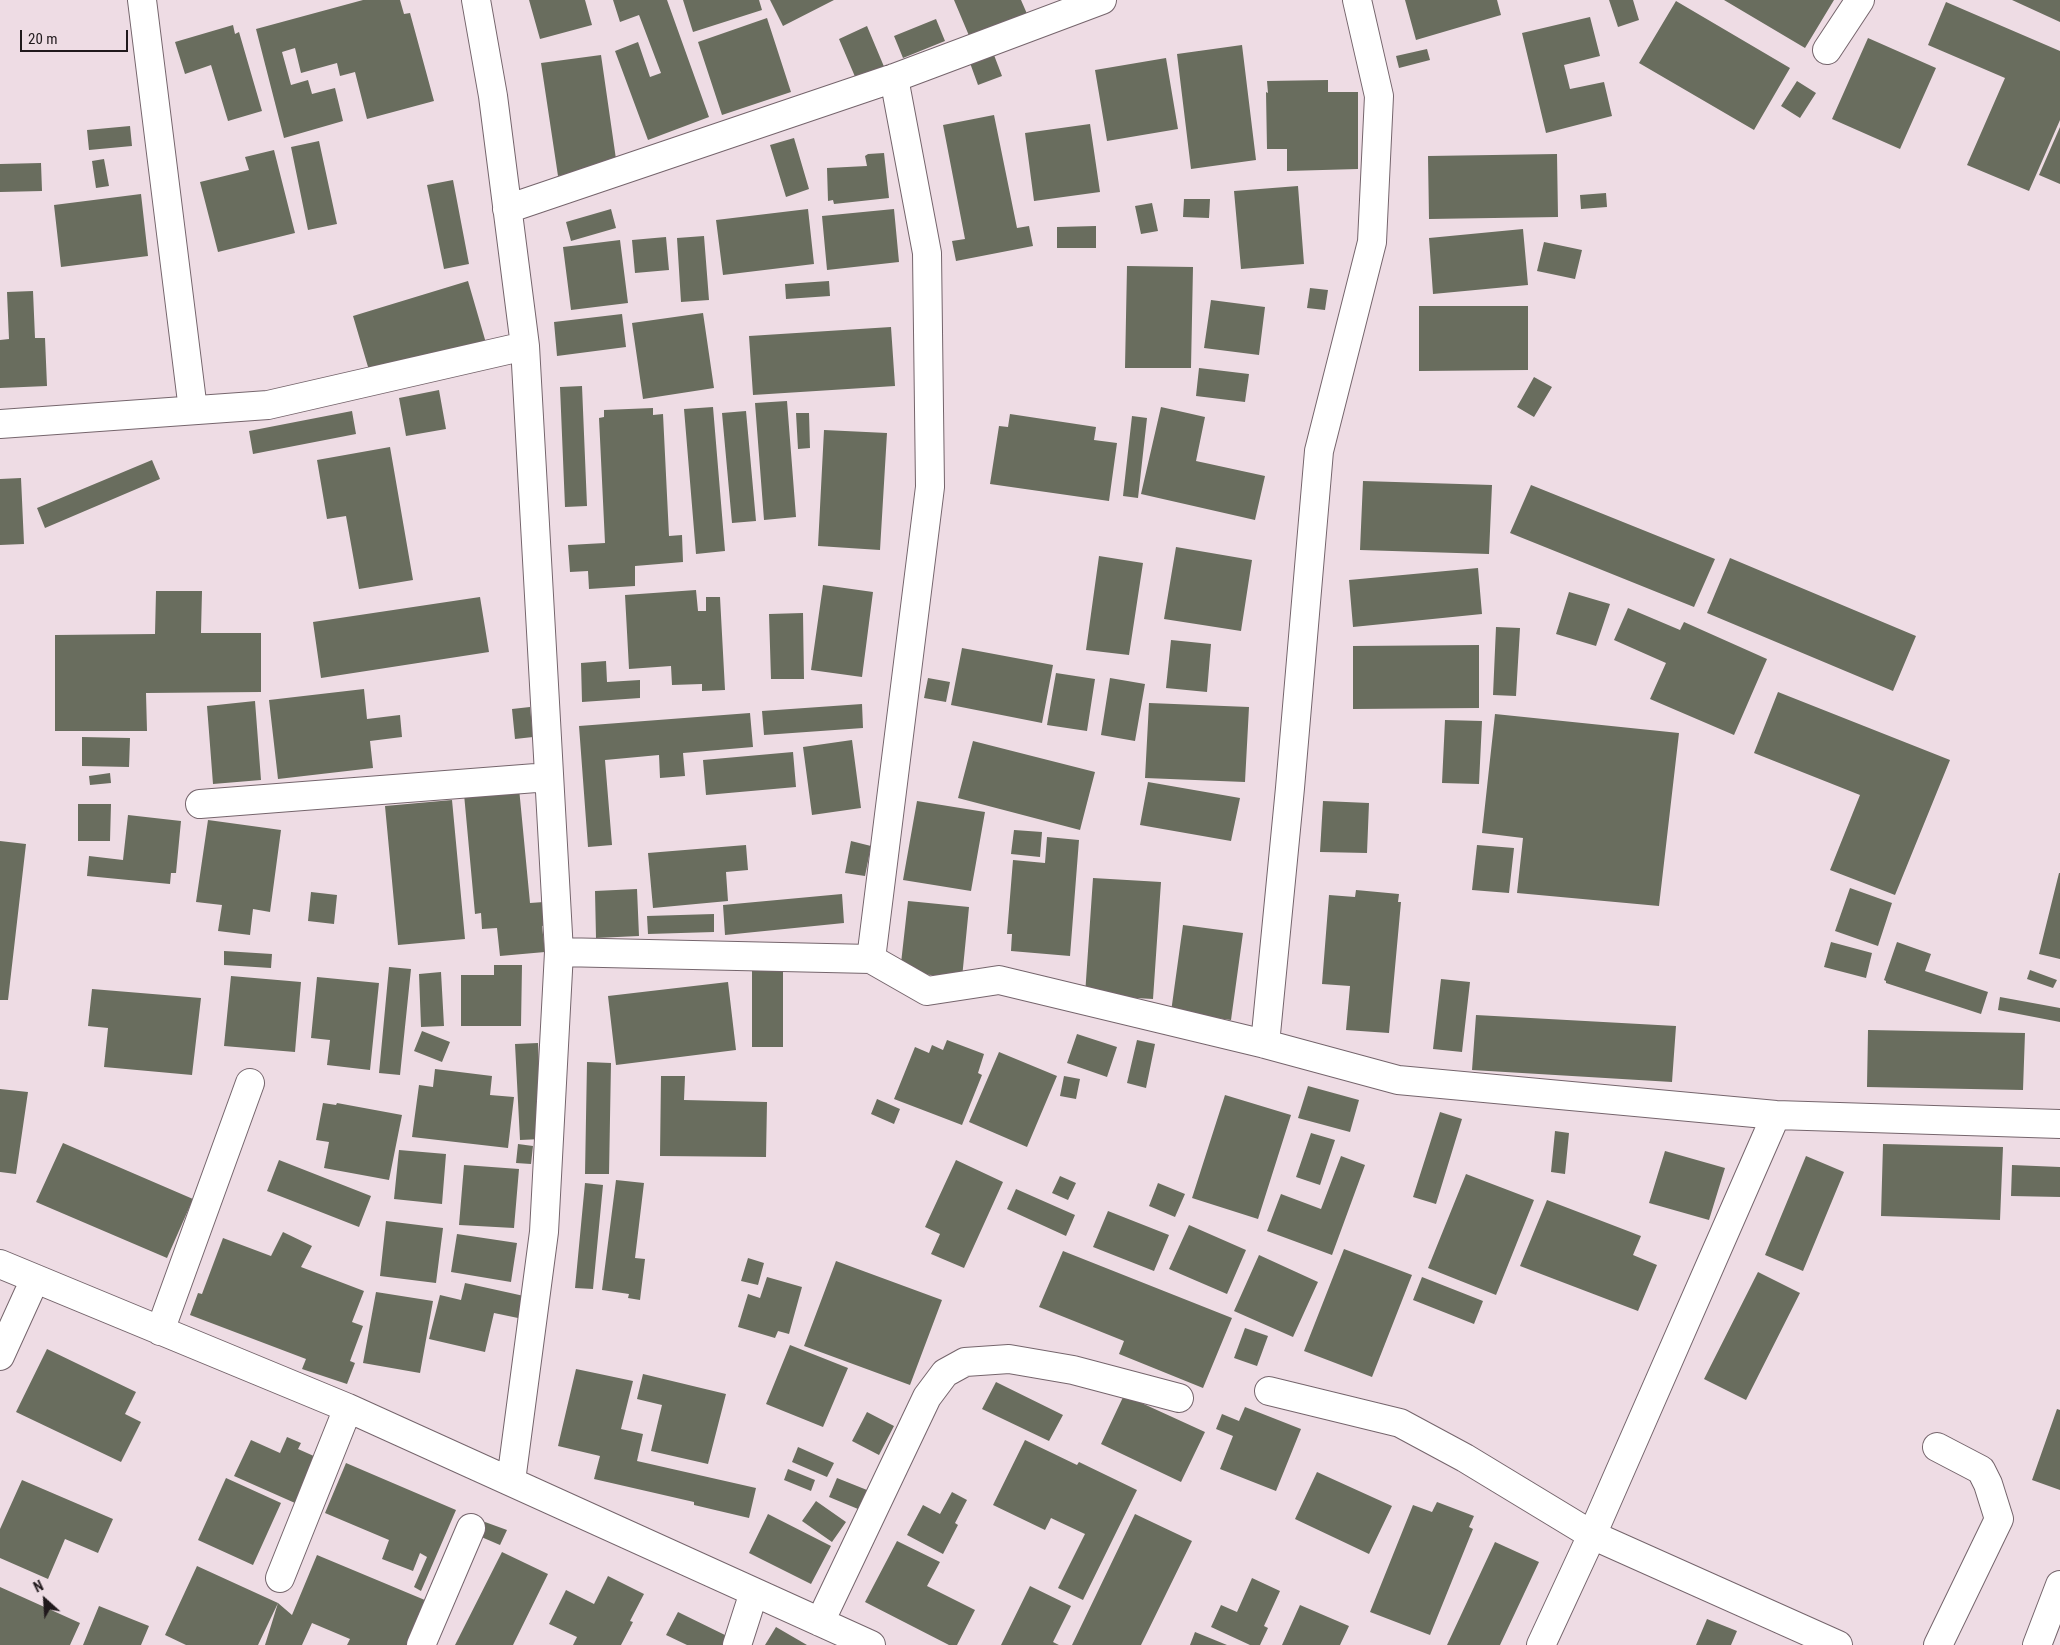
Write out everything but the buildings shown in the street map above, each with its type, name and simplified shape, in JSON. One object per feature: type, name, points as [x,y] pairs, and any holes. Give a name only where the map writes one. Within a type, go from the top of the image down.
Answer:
[{"type":"street","points":[[142,0],[193,410]]},
{"type":"street","points":[[476,0],[493,96],[526,346],[559,952],[544,1232],[511,1481]]},
{"type":"street","points":[[508,209],[894,78],[1102,0]]},
{"type":"street","points":[[1265,1044],[1290,788],[1319,451],[1372,242],[1379,96],[1357,0]]},
{"type":"street","points":[[1827,50],[1860,0]]},
{"type":"street","points":[[871,959],[930,487],[927,253],[894,78]]},
{"type":"street","points":[[0,424],[268,405],[526,346]]},
{"type":"street","points":[[200,804],[549,777]]},
{"type":"street","points":[[559,952],[871,959],[927,991],[999,980],[1265,1044],[1398,1080],[1776,1115],[2060,1124]]},
{"type":"street","points":[[160,1331],[250,1083]]},
{"type":"street","points":[[1541,1645],[1592,1535],[1776,1115]]},
{"type":"street","points":[[0,1264],[348,1408],[871,1645]]},
{"type":"street","points":[[0,1356],[35,1279]]},
{"type":"street","points":[[820,1622],[927,1397],[945,1373],[965,1362],[1009,1359],[1073,1370],[1179,1398]]},
{"type":"street","points":[[1269,1391],[1400,1423],[1465,1458],[1592,1535],[1838,1645]]},
{"type":"street","points":[[280,1578],[348,1408]]},
{"type":"street","points":[[1937,1447],[1981,1470],[1988,1484],[1999,1519],[1938,1645]]},
{"type":"street","points":[[422,1645],[471,1528]]},
{"type":"street","points":[[2037,1645],[2060,1585]]},
{"type":"street","points":[[737,1645],[754,1592]]}]
